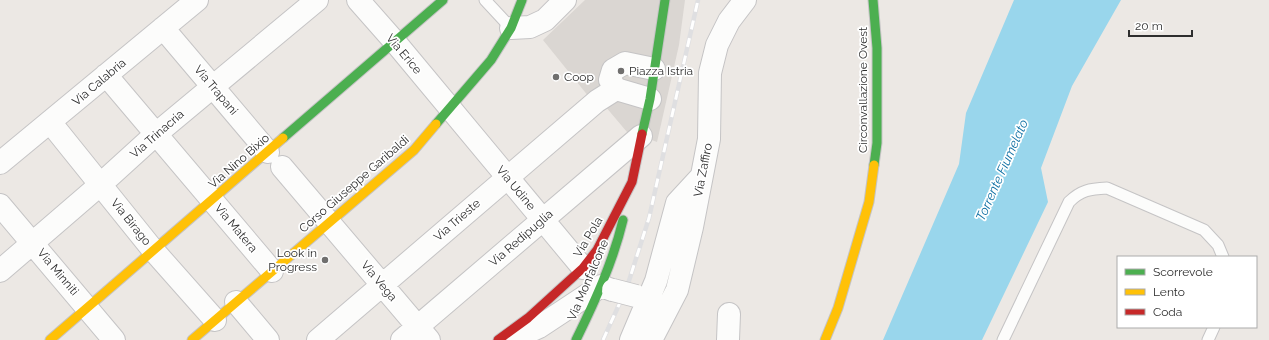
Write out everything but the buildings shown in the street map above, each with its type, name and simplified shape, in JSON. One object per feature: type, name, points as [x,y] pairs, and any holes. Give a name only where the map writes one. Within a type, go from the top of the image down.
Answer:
[{"type":"street","name":"Via Calabria","points":[[0,163],[197,0]]},
{"type":"street","name":"Via Trinacria","points":[[0,271],[101,184],[156,134],[317,0]]},
{"type":"street","name":"Via Erice","points":[[358,0],[395,42],[449,108]]},
{"type":"street","name":"Via Nino Bixio","points":[[50,340],[212,200],[275,159],[395,42],[443,0]]},
{"type":"street","name":"Corso Giuseppe Garibaldi","points":[[192,340],[414,150],[491,60],[511,28],[522,0]]},
{"type":"street","points":[[511,28],[530,27],[545,20],[565,0]]},
{"type":"street","name":"Via Pola","points":[[512,337],[583,268],[597,250],[632,182],[650,99],[665,0]]},
{"type":"street","name":"Via Zaffiro","points":[[651,340],[677,290],[709,139],[710,74],[717,45],[729,21],[745,0]]},
{"type":"street","name":"Circonvallazione Ovest","points":[[825,340],[838,308],[870,195],[878,143],[877,48],[873,0]]},
{"type":"street","name":"Via Trapani","points":[[163,28],[329,223]]},
{"type":"street","points":[[650,99],[616,90],[610,80],[613,70],[625,63],[654,69]]},
{"type":"street","name":"Via Matera","points":[[106,76],[272,271]]},
{"type":"street","name":"Via Trieste","points":[[318,340],[597,101],[616,90]]},
{"type":"street","name":"Via Udine","points":[[449,108],[583,268]]},
{"type":"street","name":"Via Birago","points":[[50,122],[153,250],[215,320]]},
{"type":"street","name":"Via Redipuglia","points":[[416,336],[542,220],[641,136]]},
{"type":"street","points":[[631,340],[642,298],[656,282],[677,203],[702,176]]},
{"type":"street","name":"Via Monfalcone","points":[[576,340],[607,288],[632,182]]},
{"type":"street","name":"Via Minniti","points":[[0,205],[33,242],[114,340]]},
{"type":"street","name":"Via Vega","points":[[329,223],[382,285],[416,336]]},
{"type":"street","points":[[512,337],[539,328],[607,288],[642,298]]},
{"type":"street","points":[[236,302],[268,340]]},
{"type":"street","points":[[728,340],[729,314]]},
{"type":"lane","points":[[485,0],[511,28]]},
{"type":"lane","points":[[1003,340],[1069,202],[1078,194],[1091,189],[1107,188],[1204,230],[1218,245],[1223,256]]},
{"type":"lane","points":[[1208,340],[1214,328]]},
{"type":"shaded area","name":"Piazza Istria","points":[[585,0],[685,0],[679,45],[657,142],[627,132],[605,106],[589,97],[543,40]]},
{"type":"water","name":"Torrente Fiumelato","points":[[1014,0],[1121,0],[1072,86],[1041,168],[1048,202],[982,340],[883,340],[959,164],[966,113]]},
{"type":"railway","points":[[603,340],[627,287],[649,218],[698,0]]},
{"type":"traffic: fast","points":[[283,138],[443,0]]},
{"type":"traffic: fast","points":[[436,124],[491,60],[511,28],[522,0]]},
{"type":"traffic: fast","points":[[642,134],[650,99],[665,0]]},
{"type":"traffic: fast","points":[[873,0],[877,48],[877,143],[874,165]]},
{"type":"traffic: fast","points":[[576,340],[597,296],[609,266],[623,220]]},
{"type":"traffic: slow","points":[[192,340],[414,150],[436,124]]},
{"type":"traffic: slow","points":[[50,340],[283,138]]},
{"type":"traffic: slow","points":[[825,340],[838,308],[869,202],[874,165]]},
{"type":"traffic: jam","points":[[498,340],[528,318],[583,268],[597,250],[632,182],[642,134]]},
{"type":"place","name":"Piazza Istria","points":[[621,71]]},
{"type":"place","name":"Coop","points":[[556,77]]},
{"type":"place","name":"Look in Progress","points":[[325,260]]}]
